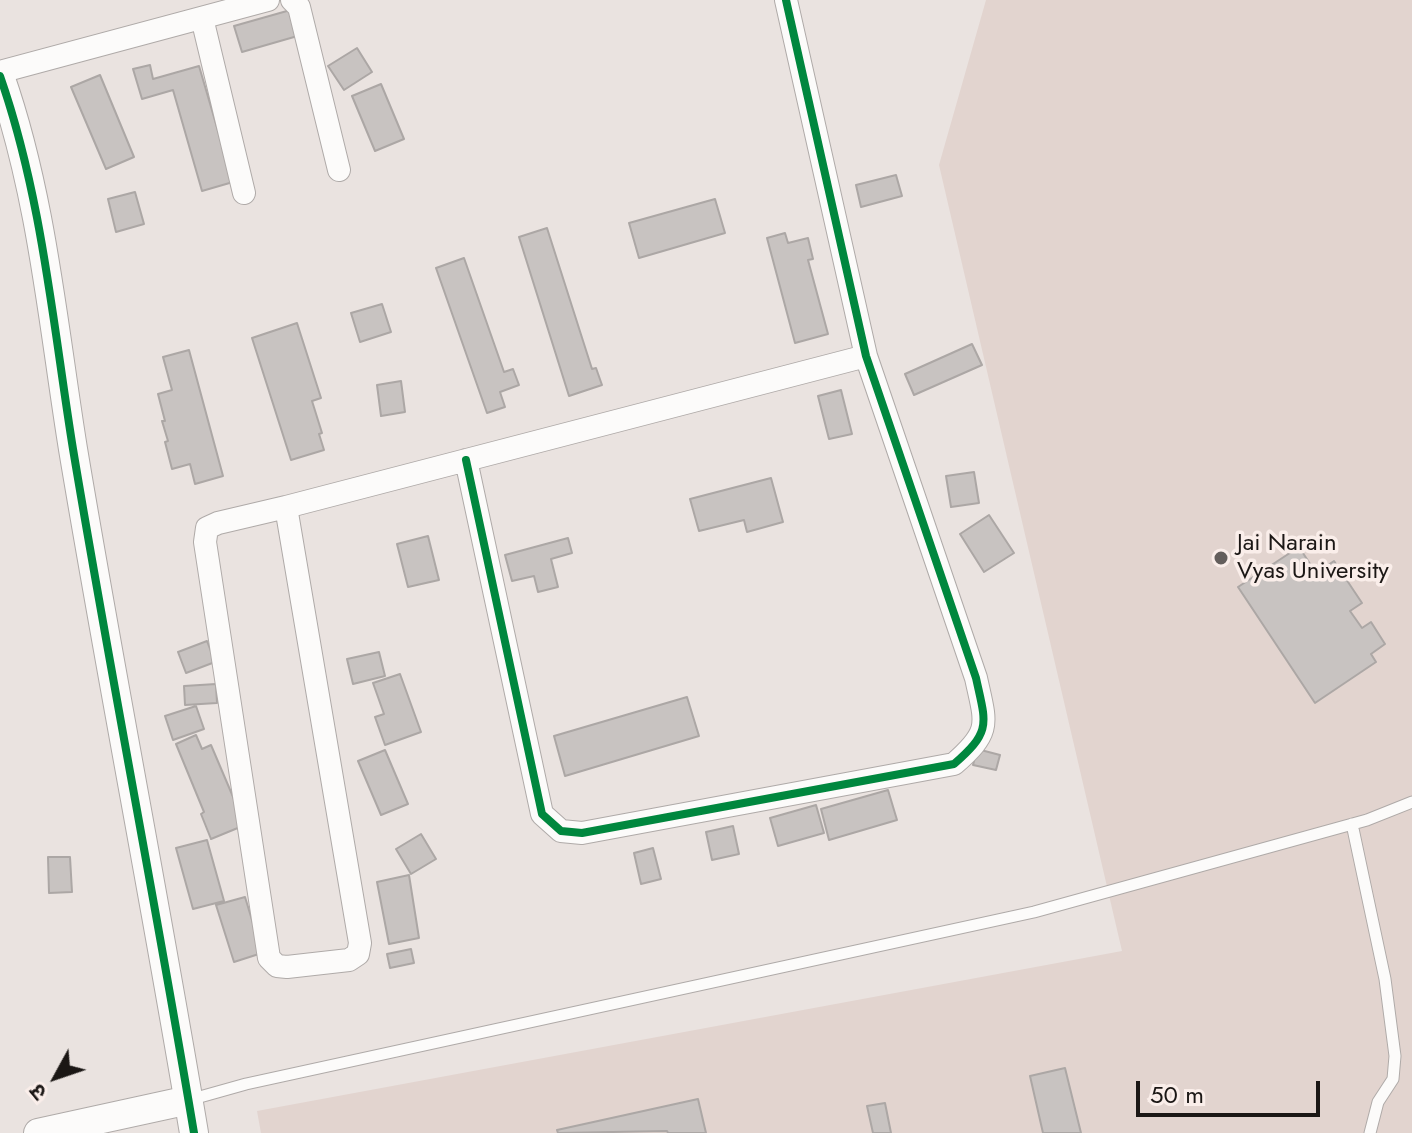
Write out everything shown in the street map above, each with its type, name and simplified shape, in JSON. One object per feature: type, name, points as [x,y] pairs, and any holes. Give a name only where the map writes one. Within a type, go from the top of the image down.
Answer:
[{"type":"street","points":[[194,1133],[76,464],[44,261],[20,140],[0,74],[268,0]]},
{"type":"street","points":[[292,0],[299,7],[339,170]]},
{"type":"street","points":[[466,460],[542,814],[561,831],[582,833],[954,764],[977,744],[986,721],[976,678],[866,356],[786,0]]},
{"type":"street","points":[[202,18],[244,193]]},
{"type":"street","points":[[286,507],[360,943],[358,954],[349,960],[287,967],[277,966],[269,958],[205,542],[207,528],[218,523],[866,356]]},
{"type":"street","points":[[38,1133],[189,1100]]},
{"type":"lane","points":[[189,1100],[246,1084],[1034,912],[1352,824],[1412,802]]},
{"type":"lane","points":[[1352,824],[1385,979],[1395,1056],[1393,1079],[1378,1102],[1370,1133]]},
{"type":"shaded area","name":"Jai Narain Vyas University","points":[[986,0],[1412,0],[1412,1133],[261,1133],[257,1111],[1122,951],[939,165]]},
{"type":"building","points":[[294,9],[301,35],[242,52],[234,26]]},
{"type":"building","points":[[357,48],[372,72],[344,90],[328,66]]},
{"type":"building","points":[[150,65],[153,79],[199,66],[233,182],[202,191],[173,90],[142,99],[133,69]]},
{"type":"building","points":[[100,75],[134,157],[106,169],[71,87]]},
{"type":"building","points":[[381,84],[404,139],[375,151],[352,96]]},
{"type":"building","points":[[896,175],[902,196],[861,207],[856,185]]},
{"type":"building","points":[[135,192],[144,224],[116,232],[108,199]]},
{"type":"building","points":[[715,199],[725,233],[639,258],[629,223]]},
{"type":"building","points":[[547,228],[592,369],[596,368],[602,385],[569,396],[519,237]]},
{"type":"building","points":[[785,233],[788,243],[808,238],[813,259],[808,260],[828,334],[795,343],[767,238]]},
{"type":"building","points":[[464,258],[504,372],[513,369],[519,385],[500,392],[505,407],[487,413],[436,268]]},
{"type":"building","points":[[382,304],[391,332],[360,342],[351,313]]},
{"type":"building","points":[[297,323],[321,398],[312,401],[324,450],[291,460],[252,338]]},
{"type":"building","points":[[972,344],[982,365],[914,395],[905,374]]},
{"type":"building","points":[[189,350],[223,476],[195,484],[190,464],[172,469],[158,394],[172,390],[163,357]]},
{"type":"building","points":[[401,381],[405,412],[381,416],[377,385]]},
{"type":"building","points":[[841,390],[852,434],[829,439],[818,396]]},
{"type":"building","points":[[974,472],[979,503],[951,507],[946,476]]},
{"type":"building","points":[[771,478],[783,522],[747,532],[744,520],[699,531],[690,499]]},
{"type":"building","points":[[989,515],[1014,553],[984,572],[960,534]]},
{"type":"building","points":[[428,536],[439,580],[408,587],[397,544]]},
{"type":"building","points":[[568,538],[572,553],[551,559],[558,587],[538,592],[534,576],[512,581],[505,555]]},
{"type":"building","points":[[1299,547],[1316,573],[1334,561],[1362,603],[1350,611],[1362,628],[1371,622],[1385,644],[1371,654],[1376,662],[1315,703],[1238,587]]},
{"type":"building","points":[[207,641],[215,662],[186,673],[178,652]]},
{"type":"building","points":[[379,652],[385,676],[353,684],[347,659]]},
{"type":"building","points":[[400,674],[421,732],[385,745],[375,717],[384,714],[373,683]]},
{"type":"building","points":[[216,684],[217,703],[185,705],[184,686]]},
{"type":"building","points":[[687,697],[699,736],[565,776],[554,736]]},
{"type":"building","points":[[196,706],[204,729],[173,740],[165,716]]},
{"type":"building","points":[[196,735],[202,749],[211,745],[245,825],[211,839],[201,814],[204,812],[176,744]]},
{"type":"building","points":[[977,749],[1000,755],[996,770],[973,765]]},
{"type":"building","points":[[385,750],[408,804],[381,815],[358,761]]},
{"type":"building","points":[[888,790],[897,820],[829,840],[821,809]]},
{"type":"building","points":[[816,805],[824,833],[778,846],[770,818]]},
{"type":"building","points":[[733,826],[739,854],[712,860],[706,832]]},
{"type":"building","points":[[421,834],[436,859],[411,874],[396,849]]},
{"type":"building","points":[[207,840],[224,901],[193,909],[176,848]]},
{"type":"building","points":[[653,848],[661,879],[641,884],[634,853]]},
{"type":"building","points":[[48,857],[70,857],[72,892],[49,893]]},
{"type":"building","points":[[409,875],[419,938],[389,944],[377,882]]},
{"type":"building","points":[[245,897],[262,953],[234,962],[216,905]]},
{"type":"building","points":[[411,949],[414,963],[390,968],[387,954]]},
{"type":"building","points":[[1065,1068],[1081,1133],[1043,1133],[1030,1076]]},
{"type":"building","points":[[698,1099],[706,1133],[558,1133],[557,1130]]},
{"type":"building","points":[[885,1103],[891,1133],[873,1133],[867,1106]]},
{"type":"cycle path","points":[[466,460],[542,814],[561,831],[582,833],[954,764],[975,743],[983,726],[976,678],[866,356],[786,0]]},
{"type":"cycle path","points":[[0,76],[26,167],[45,261],[73,449],[194,1133]]},
{"type":"place","name":"Jai Narain Vyas University","points":[[1221,558]]}]
